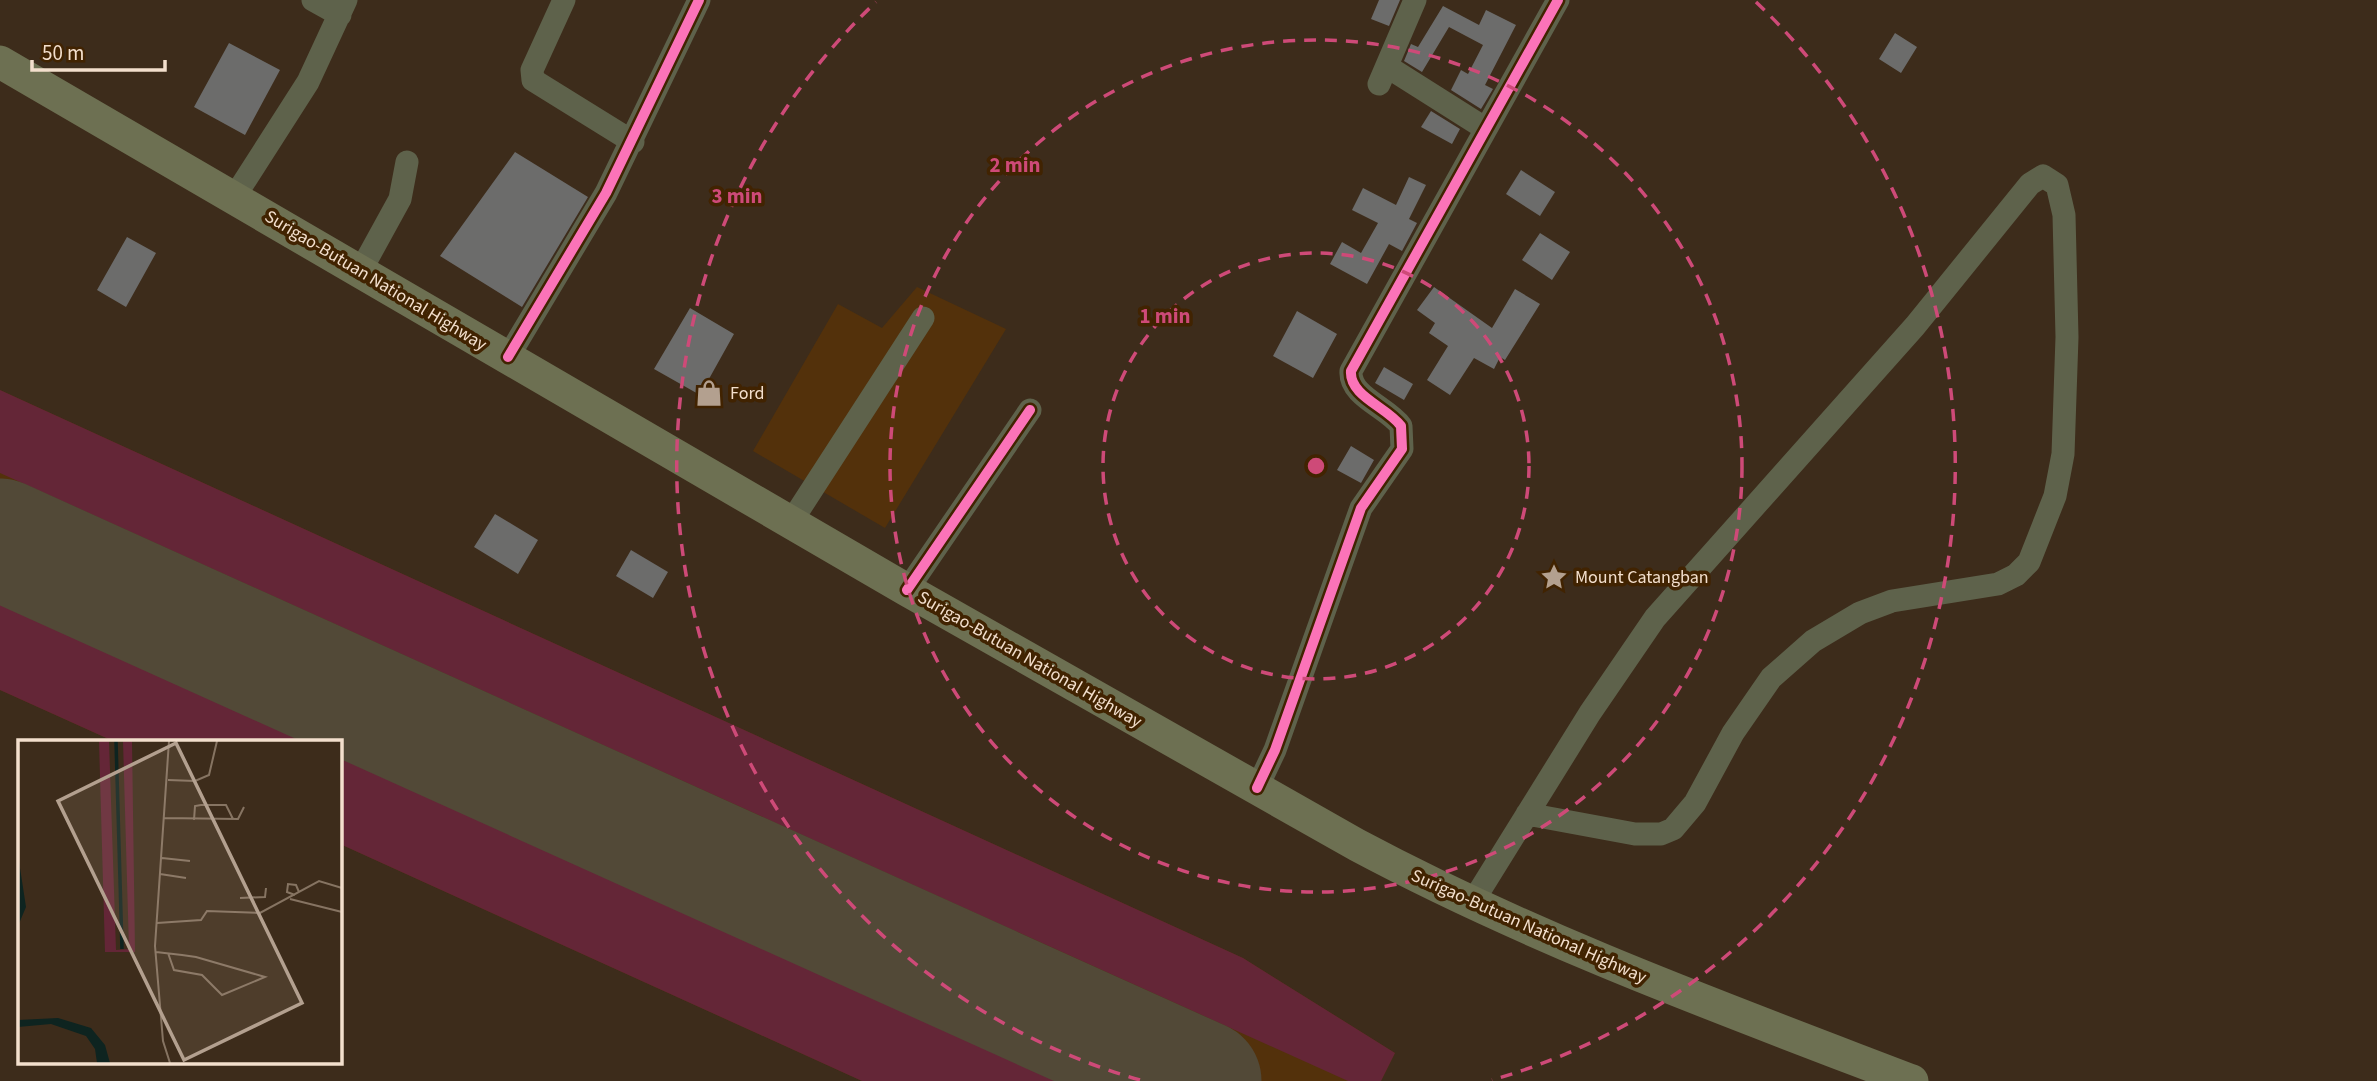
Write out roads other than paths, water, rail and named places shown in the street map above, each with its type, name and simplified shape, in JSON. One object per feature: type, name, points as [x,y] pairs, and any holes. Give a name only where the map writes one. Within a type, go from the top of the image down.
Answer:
[{"type":"highway","name":"Surigao-Butuan National Highway","points":[[0,62],[907,590],[1357,845],[1472,903],[1575,950],[1912,1081]]},
{"type":"street","points":[[235,197],[308,82],[343,7],[313,0]]},
{"type":"street","points":[[564,0],[532,70],[533,80],[633,142]]},
{"type":"street","points":[[508,358],[633,142],[699,0]]},
{"type":"street","points":[[1415,0],[1384,75],[1486,129]]},
{"type":"street","points":[[1257,788],[1275,750],[1362,508],[1402,449],[1401,426],[1387,411],[1357,390],[1350,378],[1351,371],[1558,0]]},
{"type":"street","points":[[361,270],[400,199],[407,162]]},
{"type":"street","points":[[1472,903],[1527,814],[1590,713],[1656,618],[1915,326],[2030,184],[2043,176],[2052,180],[2060,193],[2064,215],[2067,337],[2063,454],[2055,496],[2029,562],[2016,575],[1998,584],[1892,601],[1860,613],[1813,641],[1771,678],[1733,733],[1695,803],[1673,829],[1661,834],[1635,834],[1527,814]]},
{"type":"street","points":[[790,522],[923,318]]},
{"type":"street","points":[[907,590],[1030,410]]},
{"type":"place","name":"Ford","points":[[709,393]]},
{"type":"place","name":"Mount Catangban","points":[[1554,577]]}]
